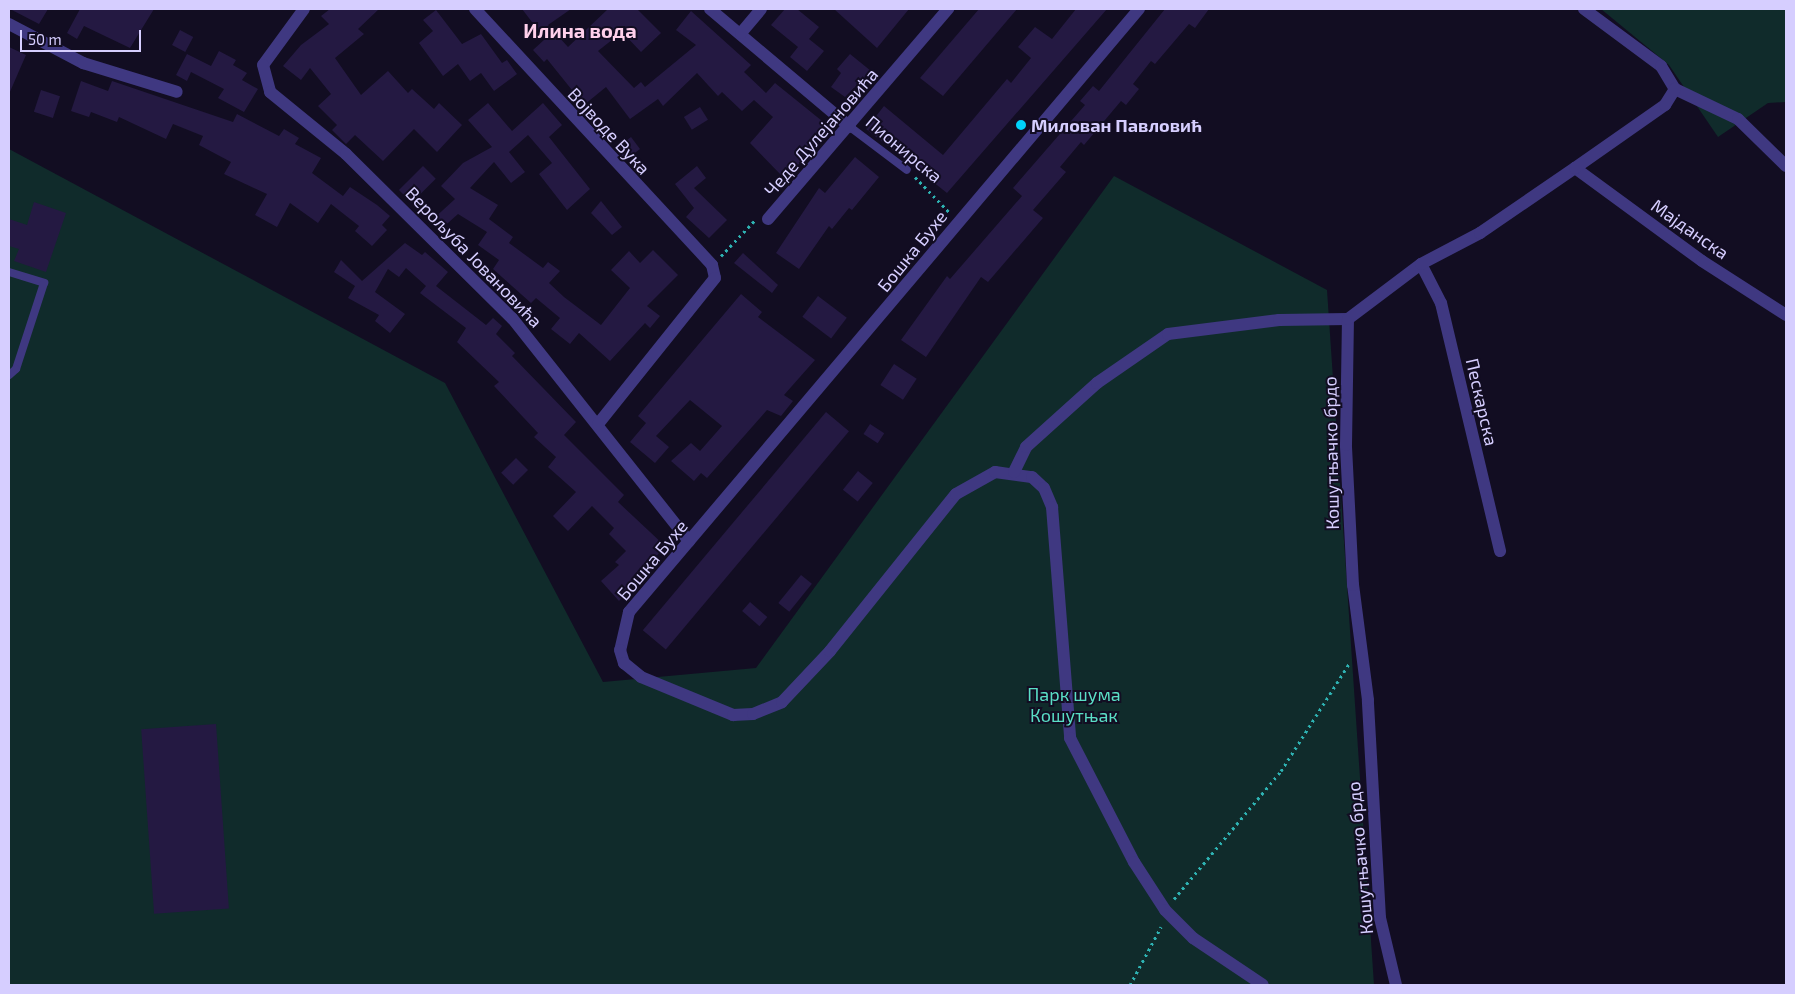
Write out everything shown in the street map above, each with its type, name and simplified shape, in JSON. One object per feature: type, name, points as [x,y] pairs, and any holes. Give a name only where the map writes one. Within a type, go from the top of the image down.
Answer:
[{"type":"street","name":"Верољуба Јовановића","points":[[304,9],[265,61],[262,76],[276,99],[346,154],[486,290],[598,424],[689,541]]},
{"type":"street","name":"Војводе Вука","points":[[476,9],[712,265],[715,278],[598,424]]},
{"type":"street","name":"Пионирска","points":[[710,9],[741,32],[850,126]]},
{"type":"street","points":[[741,32],[760,9]]},
{"type":"street","name":"Чеде Дулејановића","points":[[768,219],[850,126],[948,9]]},
{"type":"street","name":"Бошка Бухе","points":[[1014,472],[994,472],[956,494],[830,651],[782,702],[753,714],[733,715],[667,691],[624,663],[621,632],[629,612],[1139,9]]},
{"type":"street","points":[[1584,9],[1660,66],[1675,90],[1738,119],[1786,166]]},
{"type":"street","points":[[9,24],[83,63],[176,92]]},
{"type":"street","points":[[1264,985],[1194,938],[1165,910],[1134,862],[1070,738],[1052,507],[1044,488],[1032,477],[1014,472],[1026,447],[1083,395],[1168,334],[1279,320],[1348,319],[1421,264],[1480,233],[1665,105],[1675,90]]},
{"type":"street","name":"Мајданска","points":[[1575,168],[1702,261],[1786,315]]},
{"type":"street","name":"Пескарска","points":[[1421,264],[1441,302],[1500,551]]},
{"type":"street","name":"Кошутњачко брдо","points":[[1348,319],[1346,445],[1359,649],[1368,700],[1380,918],[1396,985]]},
{"type":"lane","name":"Пионирска","points":[[850,126],[907,170]]},
{"type":"lane","points":[[9,272],[44,283],[16,369],[9,375]]},
{"type":"path","name":"Пионирска","points":[[907,170],[958,221]]},
{"type":"path","name":"Чеде Дулејановића","points":[[712,265],[756,220],[768,219]]},
{"type":"path","points":[[1130,985],[1160,932],[1165,910],[1281,770],[1359,649]]},
{"type":"green space","points":[[1601,9],[1786,9],[1786,102],[1768,103],[1718,137],[1669,65]]},
{"type":"green space","name":"Парк шума Кошутњак","points":[[9,149],[445,383],[603,682],[756,668],[1114,176],[1327,290],[1374,985],[9,985]]},
{"type":"building","points":[[10,9],[48,9],[39,24]]},
{"type":"building","points":[[80,9],[154,9],[130,48],[84,26],[77,39],[67,33]]},
{"type":"building","points":[[330,9],[379,9],[358,29],[364,34],[335,58],[361,95],[388,71],[408,93],[412,89],[434,109],[439,103],[462,125],[437,152],[414,129],[383,161],[355,135],[346,144],[332,130],[337,125],[318,106],[331,94],[310,68],[301,80],[283,66],[301,45],[329,24],[321,16]]},
{"type":"building","points":[[522,9],[571,9],[548,25],[568,47],[608,9],[637,9],[661,33],[641,52],[622,32],[598,51],[634,88],[641,82],[645,87],[696,45],[676,30],[691,11],[751,65],[744,72],[766,93],[775,83],[832,129],[796,167],[791,163],[781,175],[750,143],[773,117],[754,100],[742,111],[722,92],[718,96],[697,73],[663,106],[658,99],[630,119],[606,87],[584,105],[547,59],[544,62],[533,50],[545,39]]},
{"type":"building","points":[[785,9],[797,9],[819,27],[809,39],[824,51],[807,71],[790,57],[798,47],[771,25]]},
{"type":"building","points":[[834,9],[909,9],[877,48]]},
{"type":"building","points":[[979,9],[1017,9],[943,96],[920,78]]},
{"type":"building","points":[[1076,9],[1107,9],[947,193],[866,129],[884,106],[943,155],[1007,79],[1011,83],[1031,58],[1018,47],[1035,27],[1052,39]]},
{"type":"building","points":[[1165,9],[1209,9],[1195,28],[1189,24],[1155,64],[1151,61],[1133,84],[1139,89],[1126,105],[1121,101],[1084,145],[1081,142],[1060,167],[1066,172],[1033,210],[1043,218],[988,282],[981,277],[926,357],[901,340],[947,276],[950,279],[1022,196],[1013,188],[1085,105],[1080,101],[1093,86],[1099,91]]},
{"type":"building","points":[[436,10],[462,44],[481,34],[502,63],[507,60],[517,74],[494,91],[481,73],[470,81],[458,64],[443,76],[419,43],[433,31],[423,20]]},
{"type":"building","points":[[180,30],[193,37],[185,52],[172,45]]},
{"type":"building","points":[[9,47],[26,55],[9,94]]},
{"type":"building","points":[[219,51],[236,60],[233,65],[247,73],[242,80],[258,89],[244,112],[218,98],[224,89],[191,72],[187,81],[176,75],[187,54],[211,66]]},
{"type":"building","points":[[850,54],[871,71],[845,97],[831,87],[841,73],[837,69]]},
{"type":"building","points":[[81,81],[108,91],[112,81],[233,122],[237,114],[279,136],[284,129],[299,138],[295,144],[321,158],[312,173],[343,196],[350,187],[390,216],[382,225],[387,230],[372,246],[355,231],[359,226],[331,204],[318,223],[290,203],[277,227],[255,215],[267,194],[224,174],[231,162],[199,145],[203,136],[173,124],[166,139],[119,117],[117,122],[91,112],[89,117],[71,111]]},
{"type":"building","points":[[41,90],[60,96],[53,118],[34,112]]},
{"type":"building","points":[[488,103],[512,131],[543,103],[562,125],[549,137],[590,189],[567,210],[539,174],[552,163],[528,135],[509,152],[525,172],[511,183],[494,162],[470,188],[498,205],[489,219],[513,237],[509,243],[543,268],[548,262],[560,271],[549,283],[564,297],[601,325],[630,288],[611,270],[629,251],[640,263],[653,250],[678,275],[647,306],[660,316],[650,328],[645,323],[610,361],[579,333],[570,344],[551,329],[560,318],[536,298],[531,303],[493,269],[499,260],[478,245],[487,232],[458,214],[439,231],[431,221],[455,199],[441,186],[463,163],[492,147],[468,120]]},
{"type":"building","points":[[700,107],[708,120],[692,130],[684,117]]},
{"type":"building","points":[[631,137],[640,149],[625,160],[616,148]]},
{"type":"building","points":[[855,157],[879,177],[852,210],[849,208],[832,229],[829,226],[799,269],[776,253],[819,188],[825,193]]},
{"type":"building","points":[[423,166],[436,179],[412,203],[399,190]]},
{"type":"building","points":[[697,166],[706,178],[694,188],[727,220],[709,238],[686,217],[694,208],[675,184]]},
{"type":"building","points":[[601,201],[622,227],[612,235],[591,213]]},
{"type":"building","points":[[34,202],[66,213],[46,272],[14,261],[19,249],[9,246],[9,219],[27,225]]},
{"type":"building","points":[[405,243],[422,255],[425,252],[448,272],[436,286],[486,325],[493,318],[502,326],[496,334],[515,353],[512,356],[576,422],[564,435],[624,495],[618,502],[665,546],[619,601],[601,581],[619,565],[615,562],[626,551],[609,534],[614,528],[592,506],[568,531],[553,516],[576,492],[548,467],[556,457],[534,437],[538,433],[494,386],[499,382],[457,342],[466,328],[420,293],[426,286],[406,268],[399,277],[388,269],[375,292],[405,314],[390,333],[375,321],[379,315],[348,298],[355,286],[334,272],[341,260],[362,281]]},
{"type":"building","points":[[743,253],[778,285],[772,293],[734,263]]},
{"type":"building","points":[[741,294],[762,312],[758,317],[815,360],[784,395],[793,401],[781,416],[767,410],[707,478],[701,473],[694,481],[671,461],[691,443],[700,451],[722,426],[690,400],[656,436],[669,447],[655,463],[630,442],[646,423],[638,416]]},
{"type":"building","points":[[818,296],[847,318],[831,338],[802,317]]},
{"type":"building","points":[[894,364],[917,379],[903,400],[880,385]]},
{"type":"building","points":[[826,412],[849,431],[666,650],[643,630]]},
{"type":"building","points":[[870,424],[884,433],[878,443],[863,434]]},
{"type":"building","points":[[516,458],[528,470],[513,485],[501,473]]},
{"type":"building","points":[[858,471],[873,483],[858,502],[843,490]]},
{"type":"building","points":[[801,575],[812,584],[789,612],[778,603]]},
{"type":"building","points":[[750,602],[767,617],[759,626],[742,611]]},
{"type":"building","points":[[216,724],[229,909],[154,914],[141,729]]},
{"type":"place","name":"Милован Павловић","points":[[1021,125]]},
{"type":"district","name":"Илина вода","points":[[580,30]]}]
